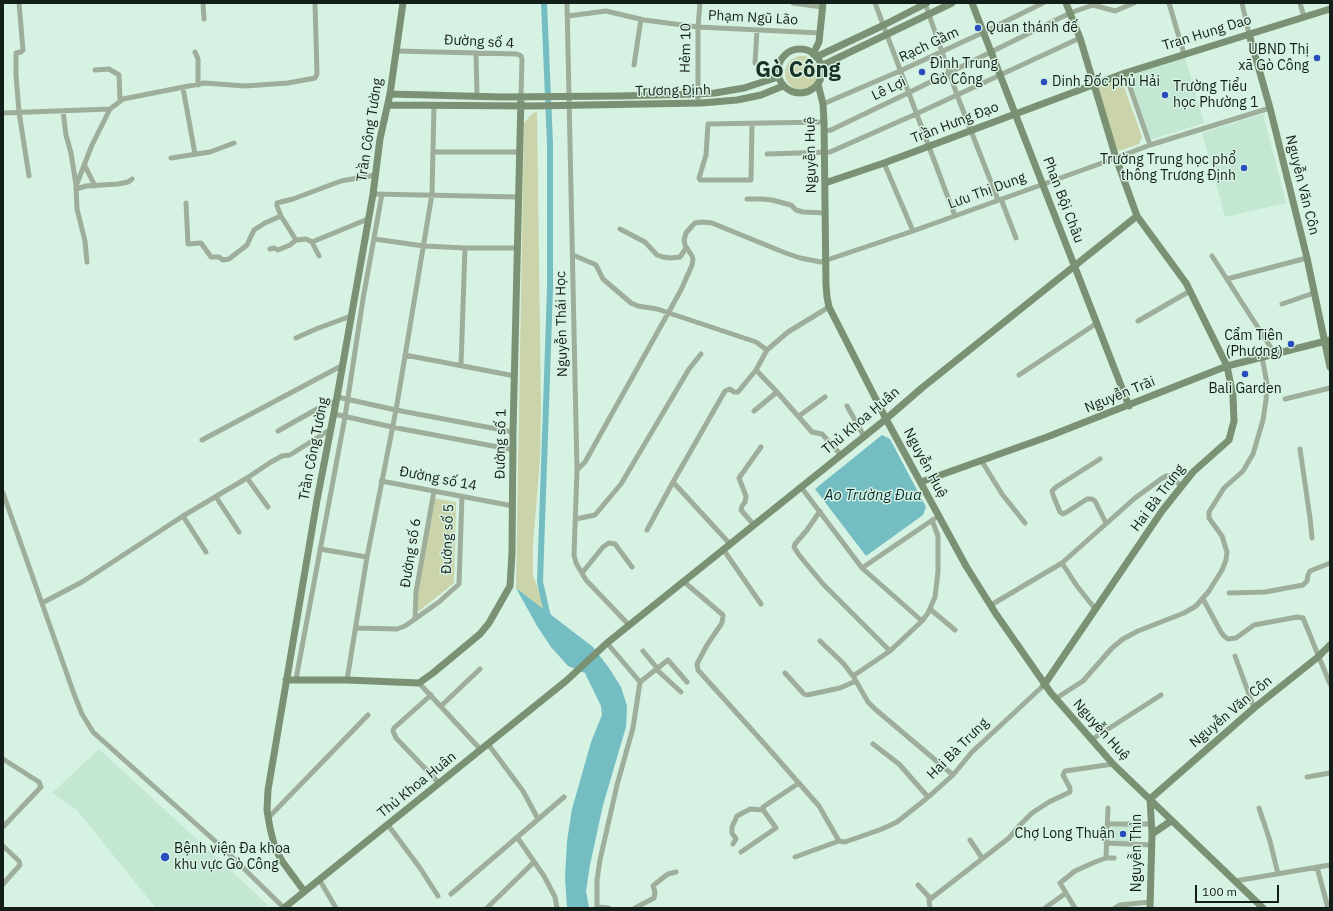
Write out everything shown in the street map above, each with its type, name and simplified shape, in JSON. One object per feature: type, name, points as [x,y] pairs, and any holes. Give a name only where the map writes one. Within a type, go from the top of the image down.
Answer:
[{"type":"main road","name":"Trần Công Tường","points":[[304,891],[282,861],[275,848],[268,817],[268,790],[286,680],[373,194],[380,139],[390,94],[403,3]]},
{"type":"main road","points":[[815,56],[884,25],[926,3]]},
{"type":"main road","points":[[821,66],[952,3]]},
{"type":"main road","name":"Phan Bội Châu","points":[[972,3],[1129,406]]},
{"type":"main road","name":"Hai Bà Trưng","points":[[1044,685],[1162,511],[1192,472],[1229,440],[1234,421],[1233,396],[1227,366],[1183,279],[1137,216],[1116,158],[1080,38],[1066,3]]},
{"type":"main road","points":[[815,56],[819,42],[823,5]]},
{"type":"main road","name":"Tran Hung Dao","points":[[1093,84],[1330,9]]},
{"type":"main road","name":"Nguyễn Văn Côn","points":[[1249,34],[1270,108],[1307,258],[1314,293],[1327,340],[1330,367]]},
{"type":"main road","points":[[797,50],[804,50],[815,56],[821,66],[821,77],[818,84],[813,89],[800,94],[792,92],[783,86],[778,76],[780,62],[784,56],[797,50]]},
{"type":"main road","name":"Trương Định","points":[[522,97],[715,93],[744,88],[778,76]]},
{"type":"main road","name":"Nguyễn Huệ","points":[[818,84],[823,104],[824,122],[826,286],[829,307],[886,419],[966,566],[1044,685],[1113,764],[1263,908]]},
{"type":"main road","name":"Trần Hưng Đạo","points":[[825,183],[884,163],[1093,84]]},
{"type":"main road","name":"Trương Định","points":[[521,106],[719,103],[761,95],[783,86]]},
{"type":"main road","points":[[390,94],[522,97]]},
{"type":"main road","name":"Đường số 1","points":[[419,683],[480,634],[490,623],[510,586],[513,506],[513,432],[519,152],[522,97]]},
{"type":"main road","points":[[388,105],[521,106]]},
{"type":"main road","name":"Thủ Khoa Huân","points":[[284,908],[566,681],[629,625],[886,419],[923,386],[1137,216]]},
{"type":"main road","name":"Nguyễn Trãi","points":[[921,482],[1129,406],[1227,366],[1327,340]]},
{"type":"main road","name":"Nguyễn Văn Côn","points":[[1150,799],[1254,708],[1318,657],[1330,645]]},
{"type":"main road","points":[[286,680],[348,680],[419,683]]},
{"type":"main road","name":"Nguyễn Thìn","points":[[1150,799],[1152,834],[1150,905]]},
{"type":"main road","points":[[1152,834],[1171,821]]},
{"type":"street","points":[[19,3],[23,50],[16,53],[19,112],[29,176]]},
{"type":"street","points":[[203,3],[204,19]]},
{"type":"street","points":[[76,187],[92,146],[110,109],[120,100],[204,83],[245,86],[288,83],[315,78],[315,3]]},
{"type":"street","name":"Nguyễn Thái Học","points":[[567,3],[577,470],[574,555],[576,563],[586,580],[629,625]]},
{"type":"street","name":"Hẻm 10","points":[[698,103],[698,28],[700,3]]},
{"type":"street","points":[[793,3],[823,5]]},
{"type":"street","points":[[875,3],[955,216]]},
{"type":"street","points":[[926,3],[970,130],[1016,238]]},
{"type":"street","name":"Rạch Gầm","points":[[823,104],[942,52],[1043,3]]},
{"type":"street","name":"Lê Lợi","points":[[824,131],[831,130],[1070,13],[1093,5],[1115,11],[1134,3]]},
{"type":"street","points":[[1169,3],[1184,54]]},
{"type":"street","points":[[1242,3],[1249,34]]},
{"type":"street","points":[[1300,3],[1304,17]]},
{"type":"street","name":"Phạm Ngũ Lão","points":[[568,16],[606,11],[641,20],[698,28],[820,33]]},
{"type":"street","points":[[634,65],[641,20]]},
{"type":"street","points":[[755,63],[757,30]]},
{"type":"street","points":[[767,154],[830,152],[1080,38]]},
{"type":"street","name":"Đường số 4","points":[[396,51],[517,54],[520,56],[522,68],[522,97]]},
{"type":"street","points":[[195,52],[198,59],[198,84]]},
{"type":"street","points":[[476,53],[477,97]]},
{"type":"street","points":[[95,70],[109,69],[119,75],[120,100]]},
{"type":"street","points":[[1125,73],[1150,145]]},
{"type":"street","points":[[183,88],[195,154]]},
{"type":"street","points":[[348,680],[367,557],[396,410],[432,194],[434,105]]},
{"type":"street","name":"Lưu Thị Dung","points":[[686,248],[684,240],[686,233],[692,226],[702,222],[712,223],[800,258],[815,262],[826,260],[955,216],[1150,145],[1270,108]]},
{"type":"street","points":[[3,113],[110,109]]},
{"type":"street","points":[[63,111],[76,187],[77,209],[85,241],[87,262]]},
{"type":"street","points":[[752,124],[751,180],[700,180],[699,178],[706,156],[708,124],[824,122]]},
{"type":"street","points":[[171,158],[210,152],[234,143]]},
{"type":"street","points":[[434,152],[519,152]]},
{"type":"street","points":[[884,163],[913,230]]},
{"type":"street","points":[[84,166],[95,186]]},
{"type":"street","points":[[296,240],[277,206],[278,203],[341,181],[375,175]]},
{"type":"street","points":[[76,187],[118,184],[128,182],[132,179]]},
{"type":"street","points":[[373,194],[432,194],[519,197]]},
{"type":"street","name":"Trần Công Tường","points":[[296,679],[345,417],[363,298],[382,194]]},
{"type":"street","points":[[747,199],[772,200],[791,205],[796,210],[803,212],[826,213]]},
{"type":"street","points":[[186,203],[188,244],[201,243],[211,256],[219,257],[223,260],[230,259],[247,245],[253,232],[265,223],[282,216]]},
{"type":"street","points":[[312,242],[368,219]]},
{"type":"street","points":[[577,470],[585,462],[681,290],[692,265],[692,256],[686,248],[680,257],[663,257],[657,255],[645,242],[620,229]]},
{"type":"street","points":[[270,249],[274,248],[278,250],[296,240],[306,239],[312,242],[320,256]]},
{"type":"street","points":[[374,239],[424,246],[518,248]]},
{"type":"street","points":[[461,365],[465,248]]},
{"type":"street","points":[[573,255],[594,264],[603,279],[631,303],[638,306],[657,309],[756,342],[767,350]]},
{"type":"street","points":[[1212,256],[1275,354]]},
{"type":"street","points":[[1227,279],[1307,258]]},
{"type":"street","points":[[1138,321],[1190,291]]},
{"type":"street","points":[[1282,304],[1314,293]]},
{"type":"street","points":[[647,530],[672,482],[725,391],[730,390],[738,392],[756,370],[767,350],[788,332],[829,307]]},
{"type":"street","points":[[296,338],[351,316]]},
{"type":"street","points":[[1019,375],[1097,323]]},
{"type":"street","points":[[576,519],[595,515],[621,484],[689,369],[700,354]]},
{"type":"street","points":[[405,355],[515,376]]},
{"type":"street","points":[[1055,699],[1083,681],[1112,648],[1123,639],[1138,631],[1184,613],[1196,606],[1222,570],[1227,552],[1222,536],[1209,518],[1209,512],[1224,488],[1238,476],[1248,464],[1253,454],[1263,420],[1266,400],[1267,384],[1262,357]]},
{"type":"street","points":[[202,440],[343,365]]},
{"type":"street","points":[[756,370],[812,432],[824,435],[841,455]]},
{"type":"street","points":[[1285,399],[1330,388]]},
{"type":"street","points":[[754,412],[777,392]]},
{"type":"street","points":[[799,416],[825,397]]},
{"type":"street","points":[[278,431],[337,399],[513,432]]},
{"type":"street","points":[[847,406],[864,436]]},
{"type":"street","points":[[334,414],[392,427],[514,450]]},
{"type":"street","points":[[42,603],[99,572],[183,516],[271,462],[282,456],[290,455],[331,429]]},
{"type":"street","points":[[754,525],[741,510],[746,496],[739,478],[761,447]]},
{"type":"street","points":[[1300,449],[1312,538]]},
{"type":"street","points":[[1100,459],[1052,491],[1060,512],[1063,514],[1087,499],[1092,499],[1095,501],[1106,523]]},
{"type":"street","points":[[981,460],[1002,494],[1025,523]]},
{"type":"street","points":[[991,606],[1062,563],[1135,498],[1166,476],[1171,476],[1181,486]]},
{"type":"street","points":[[247,478],[268,507]]},
{"type":"street","name":"Đường số 14","points":[[381,481],[513,506]]},
{"type":"street","points":[[672,482],[730,544]]},
{"type":"street","points":[[801,487],[862,568],[922,621]]},
{"type":"street","name":"Đường số 6","points":[[415,619],[418,580],[434,491]]},
{"type":"street","points":[[3,493],[76,701],[93,732],[224,849],[284,908]]},
{"type":"street","name":"Đường số 5","points":[[356,628],[397,629],[405,626],[439,602],[459,584],[462,496]]},
{"type":"street","points":[[216,497],[239,532]]},
{"type":"street","points":[[820,511],[794,547],[823,584],[890,651]]},
{"type":"street","points":[[862,568],[939,515]]},
{"type":"street","points":[[183,516],[206,552]]},
{"type":"street","points":[[852,676],[890,651],[922,621],[930,609],[936,588],[939,550],[938,536],[932,520]]},
{"type":"street","points":[[582,573],[603,547],[609,543],[615,544],[632,568]]},
{"type":"street","points":[[320,549],[367,557]]},
{"type":"street","points":[[723,549],[761,604]]},
{"type":"street","points":[[1062,563],[1077,586],[1096,610]]},
{"type":"street","points":[[1229,593],[1264,592],[1303,585],[1307,582],[1310,572],[1330,563]]},
{"type":"street","points":[[683,581],[723,615],[722,623],[707,644],[696,667],[822,810],[840,841]]},
{"type":"street","points":[[1202,599],[1220,632],[1228,639],[1236,638],[1254,625],[1297,617],[1303,618],[1330,684]]},
{"type":"street","points":[[930,609],[955,630]]},
{"type":"street","points":[[820,641],[843,663],[874,709],[953,775]]},
{"type":"street","points":[[605,645],[640,682]]},
{"type":"street","points":[[643,651],[657,668],[681,692]]},
{"type":"street","points":[[1235,656],[1254,708]]},
{"type":"street","points":[[609,908],[597,907],[597,880],[617,785],[633,728],[640,682],[668,660],[687,682]]},
{"type":"street","points":[[441,706],[480,669]]},
{"type":"street","points":[[785,673],[804,694],[807,695],[840,688],[856,681]]},
{"type":"street","points":[[419,683],[481,750]]},
{"type":"street","name":"Hai Bà Trưng","points":[[795,857],[840,841],[845,842],[890,826],[928,797],[953,775],[972,752],[1044,685]]},
{"type":"street","points":[[431,695],[394,728],[393,731],[396,738],[439,783]]},
{"type":"street","points":[[1092,740],[1161,695]]},
{"type":"street","points":[[268,817],[368,715]]},
{"type":"street","points":[[488,744],[523,791],[538,819]]},
{"type":"street","points":[[873,744],[901,766],[928,797]]},
{"type":"street","points":[[3,759],[39,782],[41,786],[3,827]]},
{"type":"street","points":[[930,908],[929,904],[931,899],[1009,838],[1021,824],[1040,807],[1070,792],[1070,788],[1064,775],[1065,771],[1113,764]]},
{"type":"street","points":[[1307,777],[1330,773]]},
{"type":"street","points":[[764,810],[763,807],[799,783]]},
{"type":"street","points":[[450,894],[564,796]]},
{"type":"street","points":[[1106,858],[1108,808]]},
{"type":"street","points":[[1259,808],[1270,841],[1278,874]]},
{"type":"street","points":[[733,844],[736,839],[732,833],[732,827],[737,816],[750,809],[764,810]]},
{"type":"street","points":[[742,852],[776,828],[764,810]]},
{"type":"street","points":[[1108,824],[1151,824]]},
{"type":"street","points":[[388,825],[420,868],[438,896]]},
{"type":"street","points":[[517,837],[544,876],[555,897],[556,908]]},
{"type":"street","points":[[970,840],[982,858]]},
{"type":"street","points":[[1106,843],[1151,844]]},
{"type":"street","points":[[3,846],[19,861],[20,865],[3,884]]},
{"type":"street","points":[[1075,908],[1060,883],[1075,871],[1106,858],[1114,858]]},
{"type":"street","points":[[487,908],[534,862]]},
{"type":"street","points":[[1235,881],[1330,865]]},
{"type":"street","points":[[1317,867],[1328,908]]},
{"type":"street","points":[[636,908],[654,898],[655,892],[653,886],[655,884],[668,874],[676,872]]},
{"type":"street","points":[[319,879],[336,908]]},
{"type":"street","points":[[918,885],[931,899]]},
{"type":"street","points":[[1045,908],[1066,894]]},
{"type":"street","points":[[1115,908],[1120,905],[1150,905]]},
{"type":"shaded area","points":[[805,56],[814,61],[818,66],[818,80],[814,85],[809,89],[799,90],[795,89],[786,80],[785,70],[786,66],[795,57]]},
{"type":"shaded area","name":"Trường Tiểu học Phường 1","points":[[1185,57],[1204,123],[1149,140],[1126,76]]},
{"type":"shaded area","points":[[1117,79],[1122,81],[1142,137],[1139,144],[1119,151],[1112,147],[1097,85]]},
{"type":"shaded area","points":[[537,112],[541,411],[540,458],[533,544],[533,576],[547,612],[516,588],[524,123],[533,113]]},
{"type":"shaded area","name":"Trường Trung học phổ thông Trương Định","points":[[1263,114],[1286,203],[1225,217],[1202,133]]},
{"type":"shaded area","points":[[433,498],[456,502],[454,583],[419,611],[415,610]]},
{"type":"shaded area","name":"Bệnh viện Đa khoa khu vực Gò Công","points":[[99,749],[268,905],[264,908],[156,908],[76,809],[52,793]]},
{"type":"shaded area","name":"Chợ Long Thuận","points":[[1112,826],[1135,826],[1135,842],[1112,842]]},
{"type":"water","name":"Ao Trường Đua","points":[[882,435],[890,439],[926,507],[923,515],[866,556],[815,489]]},
{"type":"water","points":[[516,588],[593,647],[621,687],[627,706],[626,727],[603,805],[590,865],[586,891],[589,908],[567,908],[565,877],[567,841],[572,809],[591,742],[602,715],[601,706],[585,673],[568,666],[551,647],[537,626]]},
{"type":"waterway","points":[[544,3],[550,144],[550,289],[540,582],[549,618]]},
{"type":"place","name":"Quan thánh đế","points":[[978,28]]},
{"type":"place","name":"UBND Thị xã Gò Công","points":[[1317,58]]},
{"type":"place","name":"Đình Trung Gò Công","points":[[922,72]]},
{"type":"place","name":"Dinh Đốc phủ Hải","points":[[1044,82]]},
{"type":"place","name":"Trường Tiểu học Phường 1","points":[[1165,95]]},
{"type":"place","name":"Trường Trung học phổ thông Trương Định","points":[[1244,168]]},
{"type":"place","name":"Cẩm Tiên (Phượng)","points":[[1291,344]]},
{"type":"place","name":"Bali Garden","points":[[1245,374]]},
{"type":"place","name":"Chợ Long Thuận","points":[[1123,834]]},
{"type":"place","name":"Bệnh viện Đa khoa khu vực Gò Công","points":[[165,857]]},
{"type":"district","name":"Gò Công","points":[[798,71]]}]
